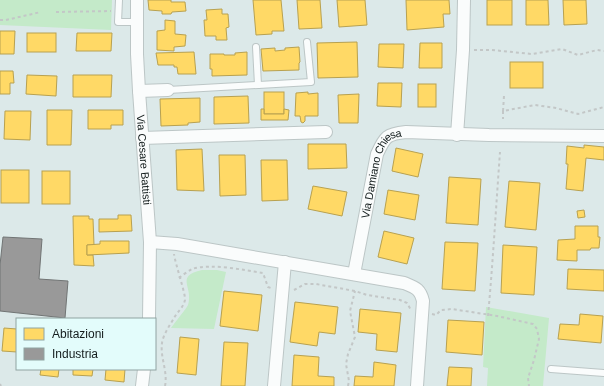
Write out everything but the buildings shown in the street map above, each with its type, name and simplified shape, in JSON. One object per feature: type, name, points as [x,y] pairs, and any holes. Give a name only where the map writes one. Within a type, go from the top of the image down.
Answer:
[{"type":"street","name":"Via Cesare Battisti","points":[[137,0],[139,91],[150,242],[148,318]]},
{"type":"street","points":[[457,134],[463,50],[464,0]]},
{"type":"street","points":[[139,91],[168,90]]},
{"type":"street","points":[[142,138],[326,132]]},
{"type":"street","name":"Via Damiano Chiesa","points":[[354,274],[377,154],[383,140],[393,133],[604,136]]},
{"type":"street","points":[[150,242],[177,244],[285,262],[404,283],[414,287],[420,292],[423,301],[416,386]]},
{"type":"street","points":[[274,386],[285,262]]},
{"type":"street","points":[[142,386],[144,370]]},
{"type":"lane","points":[[119,0],[118,22],[137,22]]},
{"type":"lane","points":[[168,90],[311,82],[307,42]]},
{"type":"lane","points":[[256,47],[258,85]]},
{"type":"lane","points":[[550,369],[604,373]]},
{"type":"path","points":[[56,12],[102,10],[119,11]]},
{"type":"path","points":[[0,20],[40,12]]},
{"type":"path","points":[[463,50],[492,50],[532,54],[562,49],[578,55],[597,50],[604,51]]},
{"type":"path","points":[[503,118],[504,96]]},
{"type":"path","points":[[503,111],[535,105],[556,108],[578,114],[604,107]]},
{"type":"path","points":[[488,316],[500,152]]},
{"type":"path","points":[[165,386],[166,368],[161,355],[162,341],[174,317],[182,308],[186,298],[179,278],[174,255],[177,244]]},
{"type":"path","points":[[179,278],[192,269],[208,267],[236,269],[263,273],[268,287],[296,290],[306,284],[316,284],[355,291],[367,295],[400,300],[407,303],[411,311],[423,314],[436,315],[441,310],[452,310],[497,316],[533,324],[537,329],[539,339],[528,378],[529,386]]},
{"type":"path","points":[[348,386],[349,381],[346,364],[348,354],[355,337],[350,311],[355,291]]},
{"type":"green space","points":[[0,0],[112,0],[111,30],[0,25]]},
{"type":"green space","points":[[202,270],[217,270],[226,272],[214,329],[171,328],[188,305],[189,293],[187,279],[189,275]]},
{"type":"green space","points":[[486,307],[549,318],[543,386],[487,386],[488,368],[483,367]]}]
